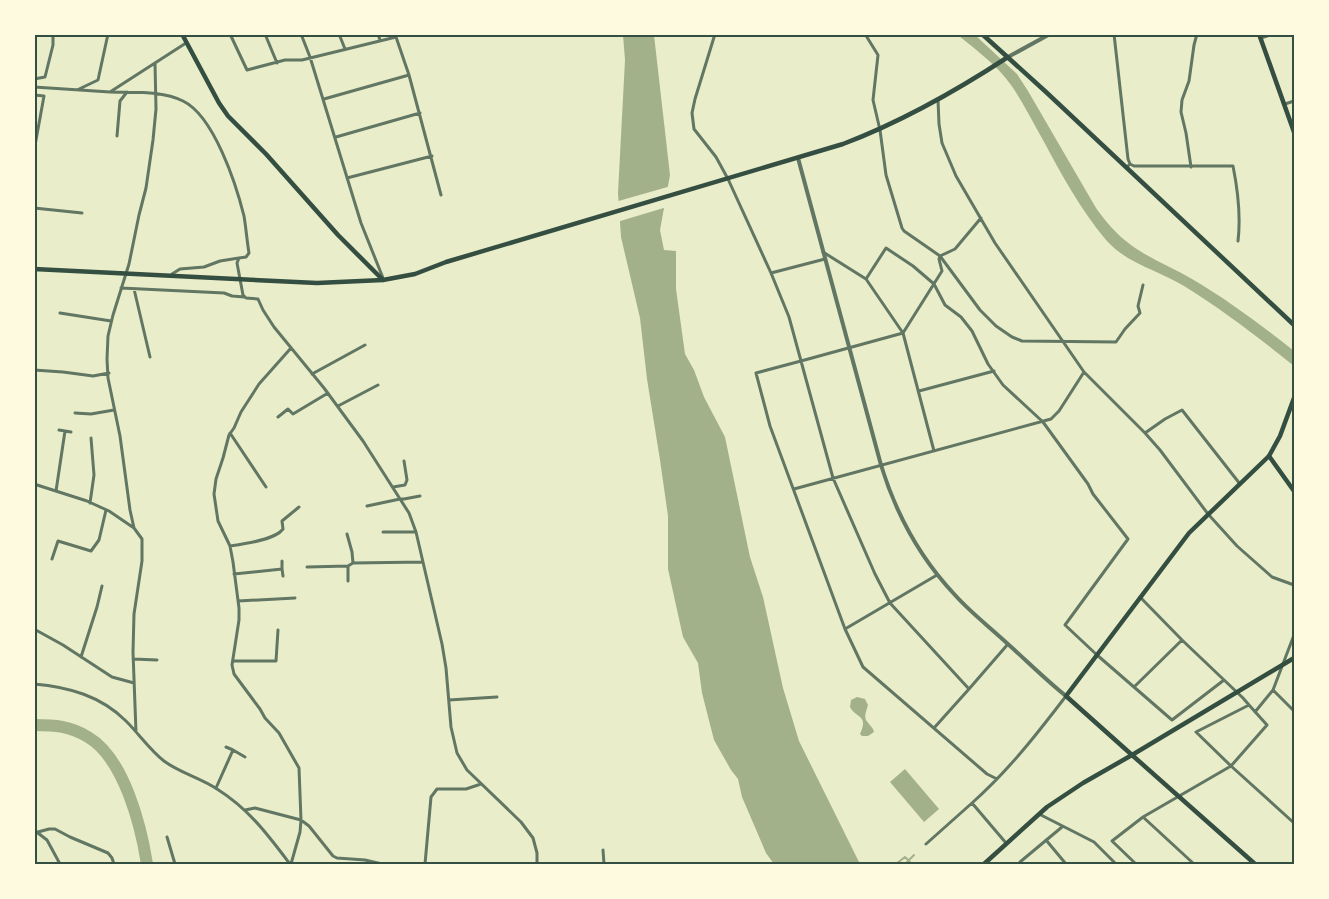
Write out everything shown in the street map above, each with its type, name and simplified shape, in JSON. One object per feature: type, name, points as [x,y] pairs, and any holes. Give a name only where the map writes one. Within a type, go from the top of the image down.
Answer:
[{"type":"main road","points":[[182,34],[228,116],[267,154],[338,235],[383,280]]},
{"type":"main road","points":[[982,34],[1294,326]]},
{"type":"main road","points":[[1260,36],[1294,132]]},
{"type":"main road","points":[[34,268],[317,283],[383,280],[415,274],[446,262],[843,144],[880,130],[1007,58]]},
{"type":"main road","points":[[1255,864],[1066,696],[1189,533],[1269,456],[1280,436],[1294,399]]},
{"type":"main road","points":[[1269,456],[1294,492]]},
{"type":"main road","points":[[984,864],[1039,814],[1083,783],[1294,658]]},
{"type":"street","points":[[34,79],[45,77],[53,45],[53,34]]},
{"type":"street","points":[[76,90],[98,80],[108,34]]},
{"type":"street","points":[[230,34],[248,70],[285,60],[302,60],[396,37],[420,113],[441,195]]},
{"type":"street","points":[[265,34],[277,63]]},
{"type":"street","points":[[301,34],[324,99],[361,223],[383,280]]},
{"type":"street","points":[[339,34],[345,49]]},
{"type":"street","points":[[378,34],[380,40]]},
{"type":"street","points":[[715,34],[695,99],[692,120],[694,129],[716,157],[728,179],[771,273],[789,317],[833,478],[890,603],[969,689]]},
{"type":"street","points":[[865,34],[878,55],[873,100],[886,175],[902,228],[940,256],[980,310],[996,326],[1012,337],[1022,340],[1116,342],[1140,313],[1138,306],[1143,285]]},
{"type":"street","points":[[1007,58],[1050,34]]},
{"type":"street","points":[[1114,34],[1130,164],[1134,166],[1233,166],[1238,192],[1238,241]]},
{"type":"street","points":[[1191,166],[1181,112],[1197,34]]},
{"type":"street","points":[[1260,36],[1273,34]]},
{"type":"street","points":[[110,92],[186,43]]},
{"type":"street","points":[[134,528],[120,436],[108,378],[108,336],[146,188],[156,109],[155,63]]},
{"type":"street","points":[[324,99],[409,75]]},
{"type":"street","points":[[34,87],[171,96],[185,101],[197,111],[209,127],[224,156],[244,217],[249,253],[246,257],[196,268],[180,269],[171,275]]},
{"type":"street","points":[[117,136],[120,101],[127,92]]},
{"type":"street","points":[[34,94],[44,96],[34,151]]},
{"type":"street","points":[[938,99],[942,143],[956,176],[995,243],[1062,342],[1084,372],[1145,433],[1208,514],[1237,546],[1272,577],[1294,585]]},
{"type":"street","points":[[1285,104],[1294,101]]},
{"type":"street","points":[[336,137],[420,113]]},
{"type":"street","points":[[347,178],[432,156]]},
{"type":"street","points":[[798,159],[880,465],[904,523],[937,575],[964,605],[1066,696],[998,779],[926,844]]},
{"type":"street","points":[[1126,168],[1130,164]]},
{"type":"street","points":[[34,208],[82,213]]},
{"type":"street","points":[[940,256],[955,249],[981,218]]},
{"type":"street","points":[[866,279],[886,248],[934,284],[945,305],[961,317],[972,331],[981,351],[1003,385],[1042,422],[1128,539],[1065,625],[1172,720],[1224,680]]},
{"type":"street","points":[[823,252],[866,279],[903,333],[934,451]]},
{"type":"street","points":[[940,256],[942,271],[903,333],[756,374],[770,426],[845,629],[863,667],[987,774],[998,779]]},
{"type":"street","points":[[239,258],[237,263],[243,295]]},
{"type":"street","points":[[771,273],[825,259]]},
{"type":"street","points":[[121,288],[224,292],[232,296],[243,295],[258,299],[263,310],[291,348],[338,406],[393,487],[409,513],[416,531],[443,652],[451,727],[457,753],[467,770],[521,822],[533,838],[537,864]]},
{"type":"street","points":[[134,289],[150,357]]},
{"type":"street","points":[[60,313],[111,321]]},
{"type":"street","points":[[312,374],[365,345]]},
{"type":"street","points":[[291,348],[259,384],[230,433],[216,479],[214,494],[218,521],[230,546],[238,601],[239,620],[233,661],[234,674],[279,734],[299,768],[301,820],[291,864]]},
{"type":"street","points":[[34,370],[93,376],[108,373]]},
{"type":"street","points":[[919,392],[994,371]]},
{"type":"street","points":[[794,489],[1051,419],[1059,411],[1084,372]]},
{"type":"street","points":[[338,406],[378,385]]},
{"type":"street","points":[[278,417],[288,409],[293,414],[328,393]]},
{"type":"street","points":[[75,413],[91,414],[114,410]]},
{"type":"street","points":[[1145,433],[1165,418],[1182,410],[1240,484]]},
{"type":"street","points":[[59,430],[71,432]]},
{"type":"street","points":[[56,491],[65,431]]},
{"type":"street","points":[[230,433],[266,487]]},
{"type":"street","points":[[90,503],[94,475],[91,438]]},
{"type":"street","points":[[393,487],[405,485],[407,480],[404,461]]},
{"type":"street","points":[[34,484],[106,510],[134,528],[142,538],[142,561],[134,614],[136,732]]},
{"type":"street","points":[[367,506],[420,496]]},
{"type":"street","points":[[230,546],[261,540],[281,533],[282,521],[299,507]]},
{"type":"street","points":[[52,559],[58,541],[91,551],[99,540],[106,510]]},
{"type":"street","points":[[383,532],[416,531]]},
{"type":"street","points":[[347,534],[353,563]]},
{"type":"street","points":[[282,561],[283,576]]},
{"type":"street","points":[[307,567],[348,566],[353,563],[423,562]]},
{"type":"street","points":[[348,566],[348,581]]},
{"type":"street","points":[[234,574],[282,569]]},
{"type":"street","points":[[845,629],[937,575]]},
{"type":"street","points":[[81,657],[102,586]]},
{"type":"street","points":[[1136,864],[1112,841],[1143,817],[1231,766],[1267,725],[1244,698],[1140,597]]},
{"type":"street","points":[[238,601],[295,598]]},
{"type":"street","points":[[34,629],[112,677],[134,683]]},
{"type":"street","points":[[233,661],[276,661],[278,630]]},
{"type":"street","points":[[1255,712],[1273,690],[1294,635]]},
{"type":"street","points":[[1134,687],[1182,640]]},
{"type":"street","points":[[934,728],[1008,645]]},
{"type":"street","points":[[133,659],[157,660]]},
{"type":"street","points":[[34,684],[69,689],[96,699],[111,708],[162,760],[216,788],[245,810],[261,825],[291,864]]},
{"type":"street","points":[[1273,690],[1294,711]]},
{"type":"street","points":[[449,700],[497,697]]},
{"type":"street","points":[[1249,705],[1196,732],[1294,823]]},
{"type":"street","points":[[226,747],[245,757]]},
{"type":"street","points":[[216,788],[233,750]]},
{"type":"street","points":[[425,864],[431,797],[437,789],[466,789],[481,784]]},
{"type":"street","points":[[972,802],[1006,843]]},
{"type":"street","points":[[245,810],[255,808],[301,820],[309,826],[333,856],[382,864]]},
{"type":"street","points":[[1039,814],[1094,842],[1116,864]]},
{"type":"street","points":[[1143,817],[1194,864]]},
{"type":"street","points":[[1022,864],[1020,862],[1063,826]]},
{"type":"street","points":[[36,831],[55,829],[108,853],[114,864]]},
{"type":"street","points":[[36,831],[47,840],[60,864]]},
{"type":"street","points":[[167,837],[175,864]]},
{"type":"street","points":[[1046,840],[1066,864]]},
{"type":"street","points":[[603,850],[604,864]]},
{"type":"shaded area","points":[[623,35],[654,35],[670,175],[660,230],[664,250],[676,251],[676,289],[685,354],[725,437],[750,557],[763,597],[783,688],[799,741],[860,864],[774,864],[766,853],[742,797],[738,779],[714,740],[702,693],[698,663],[683,637],[668,569],[668,516],[640,318],[621,237],[618,193],[625,60]]},
{"type":"shaded area","points":[[958,35],[975,35],[1017,74],[1096,208],[1116,233],[1138,250],[1205,287],[1257,322],[1294,351],[1294,366],[1198,295],[1174,280],[1133,261],[1114,248],[1097,228],[1064,179],[1011,85],[993,64]]},
{"type":"shaded area","points":[[857,697],[865,699],[868,705],[866,719],[874,732],[868,736],[860,734],[862,720],[850,707],[851,700]]},
{"type":"shaded area","points":[[905,769],[939,809],[924,822],[890,782]]},
{"type":"pier","points":[[671,186],[667,207],[617,222],[615,202]]},
{"type":"waterway","points":[[34,725],[49,725],[75,730],[101,747],[112,760],[129,794],[147,864]]},
{"type":"waterway","points":[[905,864],[914,855]]},
{"type":"waterway","points":[[896,864],[905,857],[910,862],[909,864]]}]
